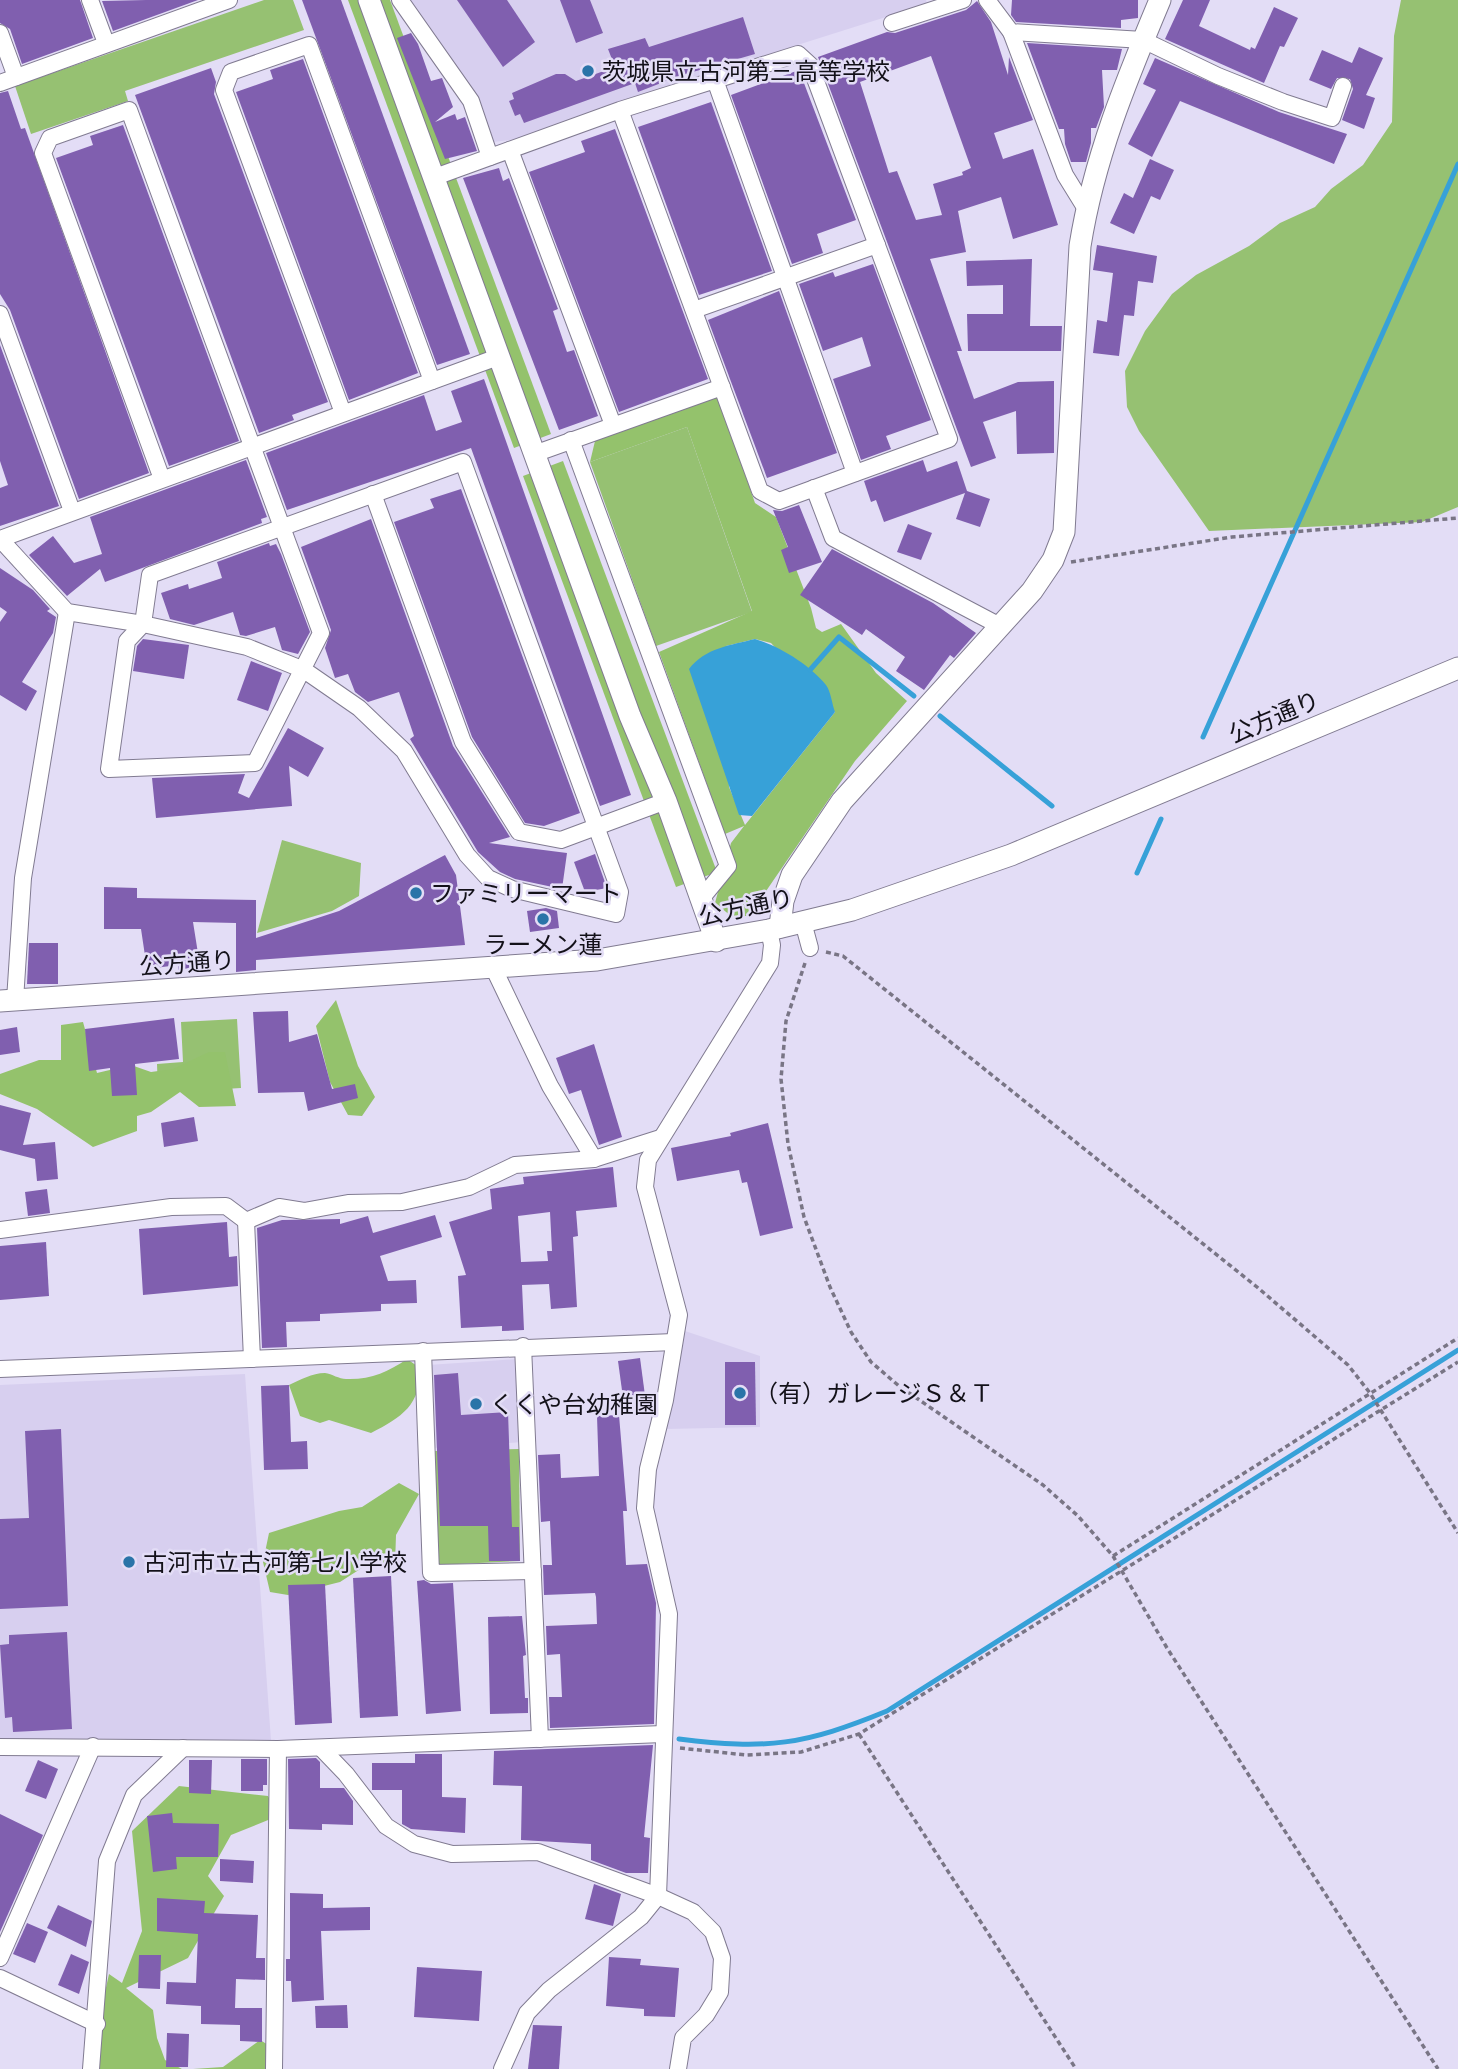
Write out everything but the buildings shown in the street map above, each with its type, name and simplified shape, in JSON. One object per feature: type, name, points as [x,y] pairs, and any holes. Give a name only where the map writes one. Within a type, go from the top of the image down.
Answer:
[{"type":"street","points":[[90,0],[106,43]]},
{"type":"street","points":[[0,83],[194,6],[229,0]]},
{"type":"street","points":[[369,0],[630,716],[666,802],[716,941]]},
{"type":"street","points":[[400,0],[471,101],[491,157]]},
{"type":"street","points":[[892,23],[963,0]]},
{"type":"street","points":[[987,0],[1011,32],[1033,98],[1065,174],[1086,209]]},
{"type":"street","points":[[502,2069],[527,2013],[549,1990],[641,1917],[658,1896],[669,1615],[645,1508],[648,1469],[665,1400],[679,1315],[645,1187],[648,1160],[770,963],[775,929],[792,874],[842,801],[1032,592],[1053,560],[1064,532],[1080,246],[1086,209],[1114,110],[1160,0]]},
{"type":"street","points":[[1011,32],[1143,40],[1218,76],[1332,118],[1343,86]]},
{"type":"street","points":[[0,33],[16,78]]},
{"type":"street","points":[[342,413],[224,90],[231,72],[309,45],[432,381]]},
{"type":"street","points":[[435,177],[620,110],[798,54],[810,65],[949,439],[779,501],[760,491],[620,110]]},
{"type":"street","points":[[715,80],[855,473]]},
{"type":"street","points":[[162,479],[43,153],[50,138],[129,110],[251,447],[283,527],[321,633],[304,670],[255,763],[109,769],[127,641],[143,624],[150,575],[283,527],[373,494],[463,462],[620,892],[616,914],[512,889],[488,878],[467,855],[404,751],[359,708],[304,670],[247,647],[143,624],[67,612],[0,539],[251,447],[342,413],[499,357]]},
{"type":"street","points":[[510,150],[613,425]]},
{"type":"street","points":[[694,310],[877,244]]},
{"type":"street","points":[[0,314],[72,512]]},
{"type":"street","points":[[534,454],[722,387]]},
{"type":"street","points":[[571,440],[728,866],[701,899]]},
{"type":"street","points":[[814,488],[833,538],[1000,626]]},
{"type":"street","points":[[373,494],[463,742],[519,832],[561,840],[666,802]]},
{"type":"street","points":[[8,1001],[23,878],[67,612]]},
{"type":"street","name":"公方通り","points":[[8,1001],[597,960],[775,929],[852,910],[1011,855],[1458,668]]},
{"type":"street","points":[[803,922],[810,948]]},
{"type":"street","points":[[494,969],[550,1086],[594,1159]]},
{"type":"street","points":[[246,1221],[279,1208],[304,1210],[348,1203],[401,1202],[469,1187],[516,1166],[594,1159],[660,1138]]},
{"type":"street","points":[[0,1230],[171,1207],[226,1206],[246,1221]]},
{"type":"street","points":[[246,1221],[252,1359]]},
{"type":"street","points":[[0,1369],[674,1342]]},
{"type":"street","points":[[523,1346],[540,1739]]},
{"type":"street","points":[[424,1351],[431,1573],[533,1571]]},
{"type":"street","points":[[0,1746],[278,1749],[540,1739],[663,1740]]},
{"type":"street","points":[[0,1958],[93,1746]]},
{"type":"street","points":[[92,2069],[107,1861],[134,1795],[183,1748]]},
{"type":"street","points":[[320,1748],[346,1774],[386,1826],[414,1844],[452,1854],[538,1852],[658,1896],[693,1912],[713,1931],[723,1958],[720,1992],[706,2015],[682,2038],[678,2069]]},
{"type":"street","points":[[274,2069],[278,1749]]},
{"type":"street","points":[[0,1978],[97,2024]]},
{"type":"path","points":[[1053,560],[1079,564],[1232,537],[1458,518]]},
{"type":"path","points":[[1438,2069],[1167,1648],[1112,1556],[1078,1516],[1043,1485],[899,1386],[871,1362],[851,1332],[830,1287],[804,1217],[788,1144],[781,1079],[786,1021],[810,948],[843,956],[1257,1287],[1348,1364],[1458,1533]]},
{"type":"path","points":[[1112,1556],[1458,1338]]},
{"type":"path","points":[[663,1740],[746,1755],[801,1752],[859,1734],[1379,1408],[1458,1362]]},
{"type":"path","points":[[859,1734],[1076,2069]]},
{"type":"shaded area","name":"茨城県立古河第三高等学校","points":[[409,0],[926,0],[927,4],[618,102],[517,139],[493,142]]},
{"type":"shaded area","points":[[685,1331],[760,1356],[760,1427],[666,1429]]},
{"type":"shaded area","name":"くくや台幼稚園","points":[[518,1359],[524,1442],[433,1448],[428,1365]]},
{"type":"shaded area","name":"古河市立古河第七小学校","points":[[245,1374],[271,1741],[0,1740],[0,1385]]},
{"type":"green space","points":[[264,0],[293,0],[304,30],[125,91],[128,101],[31,134],[15,86]]},
{"type":"green space","points":[[348,0],[390,0],[551,434],[514,448]]},
{"type":"green space","points":[[1401,0],[1458,0],[1458,507],[1422,522],[1209,531],[1139,431],[1127,407],[1125,371],[1145,331],[1172,294],[1196,275],[1249,246],[1280,223],[1315,207],[1331,189],[1363,165],[1392,122],[1394,36]]},
{"type":"green space","points":[[718,396],[755,503],[776,517],[816,628],[822,632],[841,624],[876,673],[907,701],[855,761],[749,916],[731,916],[715,903],[731,843],[744,826],[725,834],[659,652],[752,611],[687,427],[590,462],[595,441]],"holes":[[[755,639],[771,643],[835,712],[745,825],[729,787],[726,646]]]},
{"type":"green space","points":[[687,427],[752,612],[656,646],[590,462]]},
{"type":"green space","points":[[563,461],[717,872],[676,887],[523,476]]},
{"type":"green space","points":[[282,840],[361,863],[359,896],[332,911],[257,933]]},
{"type":"green space","points":[[336,1000],[358,1066],[375,1097],[362,1116],[348,1115],[330,1082],[316,1026]]},
{"type":"green space","points":[[237,1019],[241,1088],[158,1093],[157,1064],[183,1062],[181,1022]]},
{"type":"green space","points":[[83,1022],[97,1073],[131,1065],[151,1072],[173,1069],[209,1052],[225,1052],[236,1106],[199,1107],[180,1092],[151,1112],[137,1116],[137,1131],[93,1147],[37,1109],[0,1094],[0,1074],[39,1060],[61,1060],[61,1025]]},
{"type":"green space","points":[[407,1359],[420,1368],[413,1401],[400,1415],[371,1433],[329,1420],[320,1423],[300,1416],[289,1385],[320,1373],[346,1379],[371,1377]]},
{"type":"green space","points":[[519,1449],[520,1561],[437,1565],[435,1451]]},
{"type":"green space","points":[[399,1483],[419,1494],[396,1535],[395,1565],[368,1564],[340,1582],[288,1595],[270,1592],[263,1562],[269,1533],[339,1511],[362,1507]]},
{"type":"green space","points":[[179,1786],[268,1796],[278,1816],[231,1835],[208,1876],[224,1896],[188,1958],[126,1988],[153,2010],[157,2038],[165,2060],[182,2069],[88,2069],[109,1974],[122,1983],[142,1931],[132,1831]]},
{"type":"green space","points":[[260,2040],[270,2046],[270,2069],[193,2069],[223,2067]]},
{"type":"water","points":[[755,639],[784,651],[812,670],[828,688],[835,712],[752,816],[739,815],[689,669],[711,652]]},
{"type":"waterway","points":[[1203,737],[1458,164]]},
{"type":"waterway","points":[[810,670],[839,637],[914,696]]},
{"type":"waterway","points":[[940,716],[1052,806]]},
{"type":"waterway","points":[[1137,873],[1161,819]]},
{"type":"waterway","points":[[679,1739],[737,1744],[785,1742],[832,1731],[887,1711],[1458,1350]]},
{"type":"place","name":"茨城県立古河第三高等学校","points":[[588,71]]},
{"type":"place","name":"ファミリーマート","points":[[416,893]]},
{"type":"place","name":"ラーメン蓮","points":[[543,919]]},
{"type":"place","name":"（有）ガレージＳ＆Ｔ","points":[[740,1393]]},
{"type":"place","name":"くくや台幼稚園","points":[[476,1404]]},
{"type":"place","name":"古河市立古河第七小学校","points":[[129,1562]]}]
